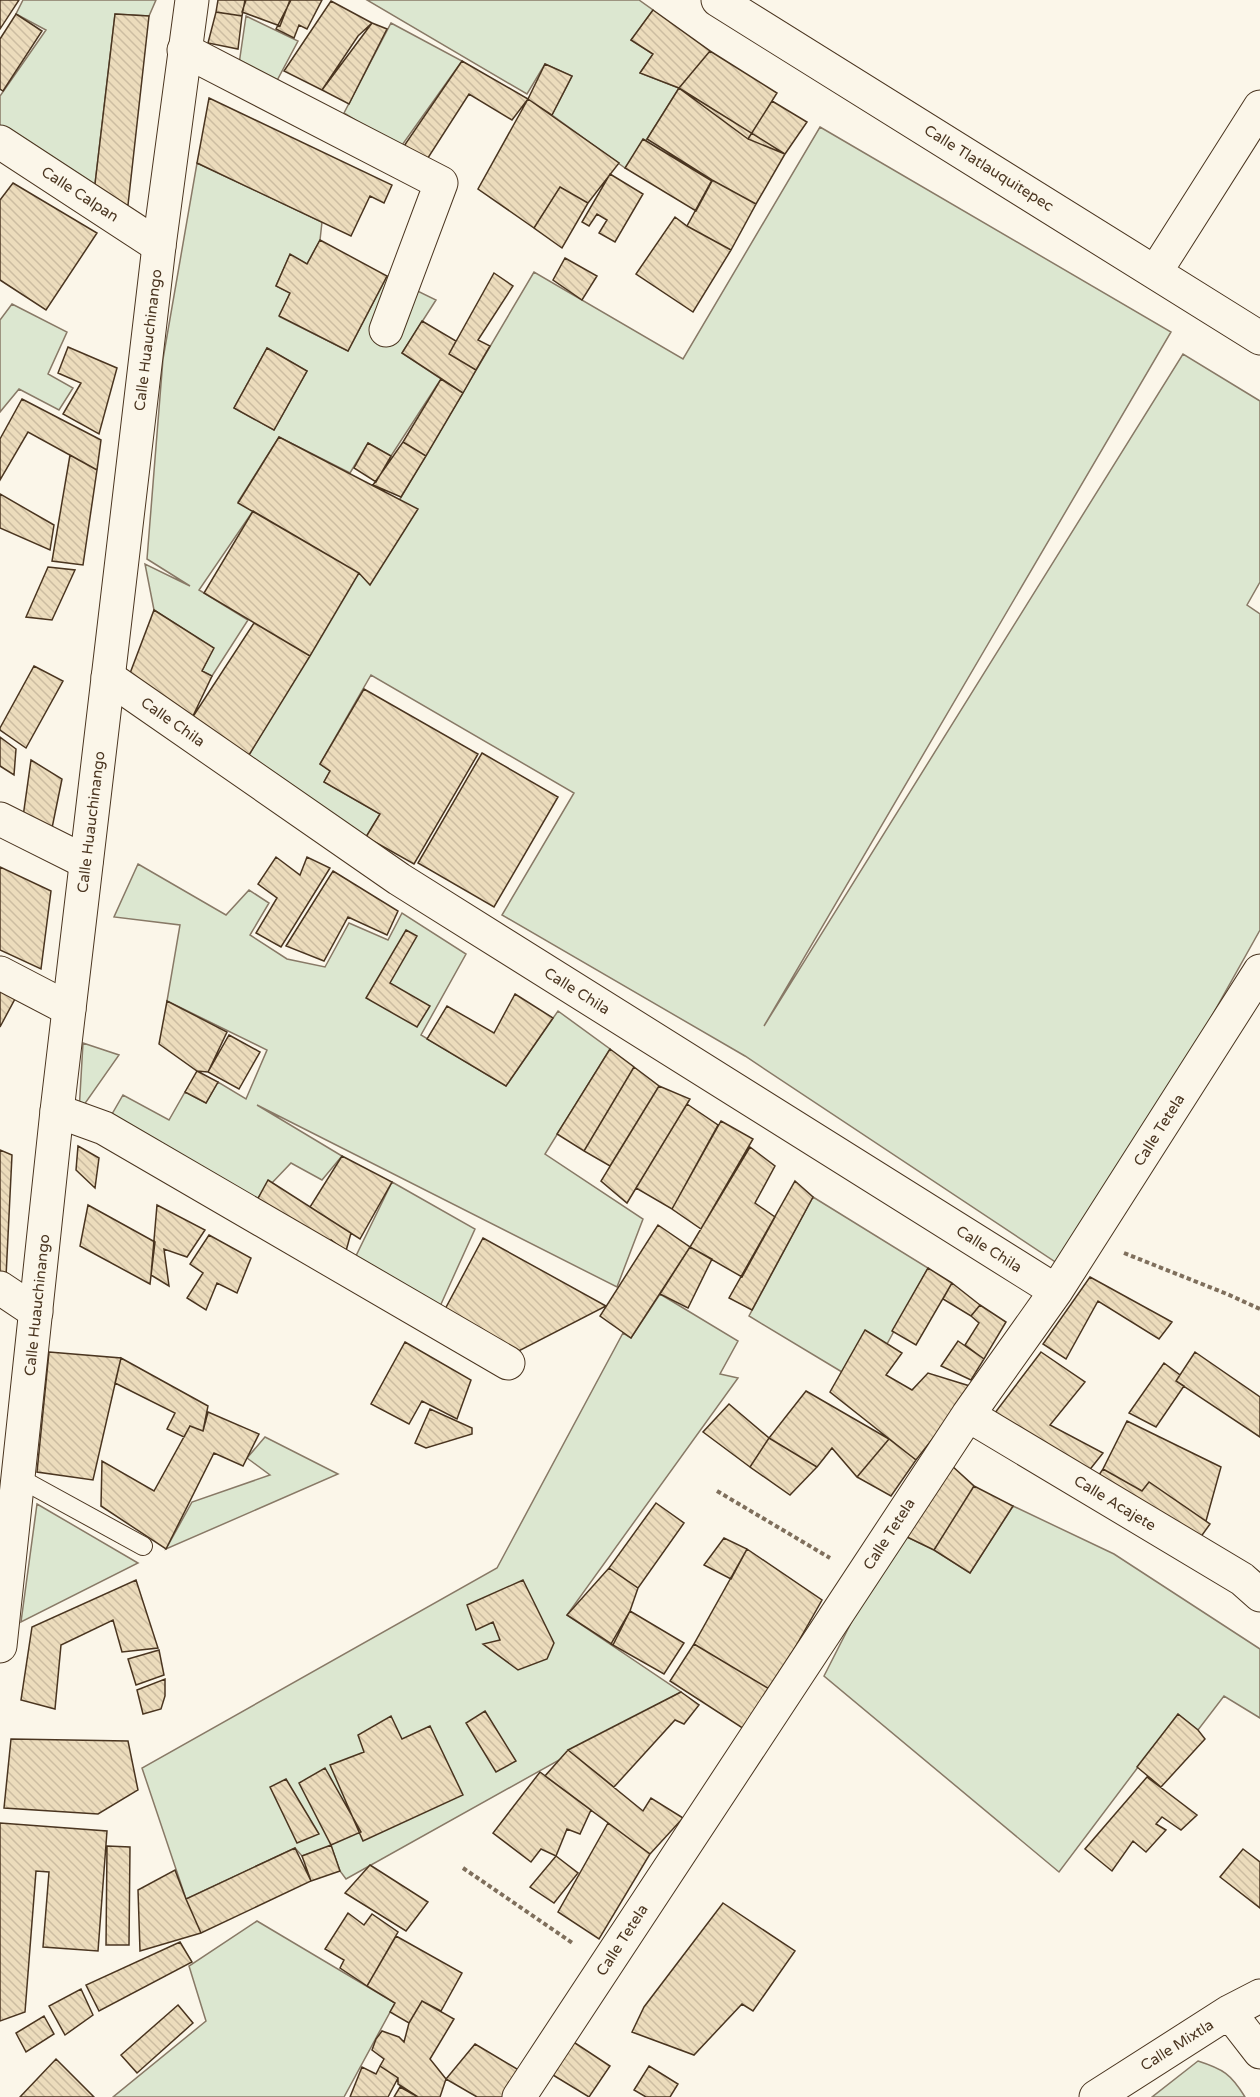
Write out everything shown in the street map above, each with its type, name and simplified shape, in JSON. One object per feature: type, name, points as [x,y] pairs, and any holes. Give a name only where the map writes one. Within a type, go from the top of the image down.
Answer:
[{"type":"street","name":"Calle Huauchinango","points":[[0,1643],[86,861],[159,246],[192,0]]},
{"type":"street","name":"Calle Tlatlauquitepec","points":[[718,0],[1260,338]]},
{"type":"street","points":[[184,50],[441,183],[386,330]]},
{"type":"street","points":[[1156,272],[1260,107]]},
{"type":"street","name":"Calle Calpan","points":[[0,142],[159,246]]},
{"type":"street","name":"Calle Chila","points":[[108,677],[399,879],[1056,1291]]},
{"type":"street","points":[[0,819],[86,861]]},
{"type":"street","name":"Calle Tetela","points":[[519,2097],[968,1415],[1056,1291],[1260,971]]},
{"type":"street","points":[[0,973],[69,1009]]},
{"type":"street","points":[[57,1111],[104,1128],[508,1363]]},
{"type":"street","points":[[0,1288],[36,1312]]},
{"type":"street","name":"Calle Acajete","points":[[968,1415],[1242,1579],[1260,1595]]},
{"type":"street","name":"Calle Mixtla","points":[[1096,2097],[1229,2012],[1260,1996]]},
{"type":"street","points":[[1229,2012],[1260,2052]]},
{"type":"lane","points":[[19,1478],[143,1546]]},
{"type":"path","points":[[1089,1239],[1260,1309]]},
{"type":"path","points":[[717,1491],[861,1577]]},
{"type":"path","points":[[463,1868],[605,1966]]},
{"type":"green space","points":[[23,0],[156,0],[149,16],[115,14],[93,201],[0,136],[0,96],[46,30],[16,14]]},
{"type":"green space","points":[[367,0],[639,0],[653,10],[631,40],[653,54],[640,73],[679,88],[647,139],[625,168],[552,115],[572,76],[545,64],[527,94]]},
{"type":"green space","points":[[246,16],[298,41],[273,88],[238,71]]},
{"type":"green space","points":[[391,23],[462,61],[400,148],[344,113]]},
{"type":"green space","points":[[820,127],[1171,332],[764,1026],[1183,354],[1260,401],[1260,582],[1247,605],[1260,614],[1260,930],[1069,1271],[745,1056],[502,915],[574,793],[371,675],[320,764],[330,771],[324,782],[380,814],[366,837],[249,755],[534,272],[683,359]]},
{"type":"green space","points":[[197,163],[322,222],[320,240],[307,264],[290,255],[276,286],[290,293],[280,317],[348,351],[387,276],[436,300],[402,353],[441,379],[391,456],[368,443],[350,473],[279,437],[238,502],[253,511],[199,590],[248,620],[212,676],[202,671],[213,648],[154,610],[145,564],[190,586],[147,559],[163,359]],"holes":[[[267,348],[307,371],[274,430],[234,408]]]},
{"type":"green space","points":[[12,304],[67,332],[48,374],[73,388],[59,410],[19,389],[0,412],[0,320]]},
{"type":"green space","points":[[138,864],[226,915],[249,890],[269,903],[250,935],[287,959],[325,967],[349,923],[388,940],[402,913],[466,954],[421,1035],[506,1086],[558,1011],[610,1049],[545,1154],[643,1219],[617,1287],[257,1105],[342,1156],[322,1180],[291,1163],[248,1208],[104,1128],[123,1095],[169,1120],[185,1092],[206,1103],[218,1082],[246,1099],[267,1050],[167,1001],[180,925],[114,917]]},
{"type":"green space","points":[[83,1043],[119,1055],[79,1112]]},
{"type":"green space","points":[[392,1182],[475,1229],[437,1313],[353,1262]]},
{"type":"green space","points":[[813,1197],[928,1268],[887,1344],[842,1372],[749,1316]]},
{"type":"green space","points":[[660,1294],[738,1341],[720,1374],[738,1378],[567,1615],[681,1692],[346,1879],[340,1871],[331,1846],[302,1856],[295,1848],[186,1899],[142,1768],[497,1568],[623,1333],[631,1338]]},
{"type":"green space","points":[[265,1437],[338,1474],[166,1549],[192,1502],[270,1475],[247,1458]]},
{"type":"green space","points":[[37,1504],[138,1563],[21,1622]]},
{"type":"green space","points":[[1013,1506],[1114,1554],[1260,1649],[1260,1718],[1224,1696],[1198,1730],[1178,1714],[1059,1872],[824,1676],[876,1574],[905,1536],[934,1550],[970,1573]]},
{"type":"green space","points":[[257,1921],[395,2003],[344,2097],[113,2097],[206,2021],[189,1966]]},
{"type":"green space","points":[[1198,2061],[1226,2073],[1245,2097],[1152,2097]]},
{"type":"building","points":[[0,0],[19,0],[0,29]]},
{"type":"building","points":[[218,0],[245,0],[242,16],[216,12]]},
{"type":"building","points":[[246,0],[290,0],[280,26],[242,12]]},
{"type":"building","points":[[291,0],[322,0],[307,29],[299,25],[294,38],[276,29]]},
{"type":"building","points":[[331,1],[372,23],[358,36],[322,90],[284,71]]},
{"type":"building","points":[[653,10],[710,51],[679,88],[640,73],[653,54],[631,40]]},
{"type":"building","points":[[216,12],[242,16],[238,49],[208,43]]},
{"type":"building","points":[[16,14],[42,31],[3,91],[0,89],[0,39]]},
{"type":"building","points":[[115,14],[149,16],[128,205],[93,201]]},
{"type":"building","points":[[372,23],[387,29],[349,104],[322,90]]},
{"type":"building","points":[[710,51],[777,93],[748,139],[679,88]]},
{"type":"building","points":[[462,61],[528,99],[512,120],[469,94],[426,161],[404,146]]},
{"type":"building","points":[[545,64],[572,76],[552,115],[528,99]]},
{"type":"building","points":[[679,88],[785,154],[756,204],[712,180],[647,139]]},
{"type":"building","points":[[209,98],[392,185],[384,203],[370,196],[351,236],[197,163]]},
{"type":"building","points":[[528,99],[619,163],[588,203],[560,187],[534,228],[478,189]]},
{"type":"building","points":[[772,101],[807,122],[785,154],[748,139]]},
{"type":"building","points":[[643,139],[712,181],[696,211],[625,168]]},
{"type":"building","points":[[610,174],[643,194],[615,242],[599,233],[607,220],[597,214],[589,226],[582,222]]},
{"type":"building","points":[[712,180],[756,204],[731,250],[687,226]]},
{"type":"building","points":[[13,183],[97,233],[46,310],[0,280],[0,200]]},
{"type":"building","points":[[560,187],[588,203],[562,248],[534,228]]},
{"type":"building","points":[[675,217],[731,250],[693,312],[636,274]]},
{"type":"building","points":[[320,240],[387,276],[348,351],[279,316],[290,293],[276,286],[290,254],[307,264]]},
{"type":"building","points":[[565,258],[597,276],[582,300],[553,280]]},
{"type":"building","points":[[494,273],[513,286],[478,340],[490,346],[476,370],[449,354]]},
{"type":"building","points":[[422,321],[456,341],[449,354],[476,370],[463,393],[402,353]]},
{"type":"building","points":[[68,347],[117,368],[99,434],[63,414],[81,383],[58,373]]},
{"type":"building","points":[[267,348],[307,371],[274,430],[234,408]]},
{"type":"building","points":[[441,379],[463,393],[426,456],[403,442]]},
{"type":"building","points":[[22,399],[101,440],[97,470],[28,432],[0,480],[0,439]]},
{"type":"building","points":[[279,437],[418,509],[370,585],[359,573],[238,503]]},
{"type":"building","points":[[403,442],[426,456],[401,497],[373,485]]},
{"type":"building","points":[[368,443],[391,456],[376,482],[354,468]]},
{"type":"building","points":[[70,455],[97,470],[83,565],[52,561]]},
{"type":"building","points":[[0,494],[54,525],[50,550],[0,528]]},
{"type":"building","points":[[253,511],[359,573],[310,656],[204,593]]},
{"type":"building","points":[[48,567],[75,570],[52,620],[26,617]]},
{"type":"building","points":[[154,610],[214,648],[202,671],[212,676],[192,718],[129,676]]},
{"type":"building","points":[[254,623],[310,656],[249,755],[192,718]]},
{"type":"building","points":[[34,666],[63,681],[26,748],[0,728]]},
{"type":"building","points":[[364,689],[478,754],[414,864],[366,837],[380,814],[324,782],[330,771],[320,764]]},
{"type":"building","points":[[0,737],[16,749],[14,775],[0,766]]},
{"type":"building","points":[[482,753],[558,797],[494,907],[418,863]]},
{"type":"building","points":[[31,760],[62,779],[50,838],[22,824]]},
{"type":"building","points":[[276,857],[300,875],[307,857],[330,868],[281,947],[256,933],[277,898],[258,884]]},
{"type":"building","points":[[0,867],[51,891],[41,969],[0,950]]},
{"type":"building","points":[[333,871],[398,911],[387,935],[348,917],[324,961],[286,946]]},
{"type":"building","points":[[406,930],[417,936],[390,983],[430,1006],[417,1027],[366,998]]},
{"type":"building","points":[[0,989],[16,997],[0,1027]]},
{"type":"building","points":[[515,994],[553,1018],[506,1086],[427,1039],[447,1006],[494,1033]]},
{"type":"building","points":[[167,1001],[227,1032],[208,1072],[197,1071],[159,1044]]},
{"type":"building","points":[[229,1035],[260,1052],[239,1089],[208,1072]]},
{"type":"building","points":[[610,1049],[634,1067],[584,1151],[557,1134]]},
{"type":"building","points":[[634,1067],[659,1086],[610,1166],[584,1151]]},
{"type":"building","points":[[197,1071],[218,1082],[206,1103],[185,1092]]},
{"type":"building","points":[[659,1086],[690,1099],[627,1203],[601,1181]]},
{"type":"building","points":[[687,1104],[718,1125],[672,1209],[636,1188]]},
{"type":"building","points":[[721,1121],[753,1139],[701,1229],[672,1209]]},
{"type":"building","points":[[78,1146],[99,1158],[95,1188],[76,1170]]},
{"type":"building","points":[[750,1147],[775,1166],[755,1203],[775,1217],[742,1277],[690,1247]]},
{"type":"building","points":[[0,1150],[12,1155],[6,1277],[0,1273]]},
{"type":"building","points":[[342,1156],[392,1182],[360,1239],[310,1207]]},
{"type":"building","points":[[268,1180],[351,1233],[346,1251],[331,1240],[323,1256],[250,1213]]},
{"type":"building","points":[[795,1181],[813,1197],[752,1310],[729,1298]]},
{"type":"building","points":[[88,1205],[155,1242],[150,1284],[80,1246]]},
{"type":"building","points":[[157,1205],[205,1230],[187,1257],[164,1249],[169,1286],[151,1275]]},
{"type":"building","points":[[658,1225],[690,1247],[631,1338],[600,1316]]},
{"type":"building","points":[[209,1235],[251,1258],[237,1293],[217,1283],[206,1310],[187,1298],[203,1273],[190,1264]]},
{"type":"building","points":[[483,1238],[606,1306],[511,1355],[443,1313]]},
{"type":"building","points":[[690,1247],[712,1259],[688,1308],[660,1294]]},
{"type":"building","points":[[928,1268],[952,1283],[916,1345],[892,1331]]},
{"type":"building","points":[[1090,1277],[1172,1322],[1159,1339],[1098,1301],[1066,1359],[1043,1344]]},
{"type":"building","points":[[952,1283],[980,1305],[971,1316],[943,1299]]},
{"type":"building","points":[[980,1305],[1006,1322],[984,1359],[965,1345],[979,1323],[971,1316]]},
{"type":"building","points":[[865,1330],[902,1353],[886,1375],[912,1390],[928,1373],[973,1387],[916,1460],[830,1392]]},
{"type":"building","points":[[958,1341],[984,1359],[971,1380],[941,1366]]},
{"type":"building","points":[[405,1342],[471,1380],[457,1419],[422,1401],[409,1424],[371,1404]]},
{"type":"building","points":[[49,1352],[121,1358],[93,1480],[37,1472]]},
{"type":"building","points":[[1041,1352],[1085,1382],[1050,1425],[1103,1453],[1080,1482],[985,1426]]},
{"type":"building","points":[[1195,1352],[1260,1397],[1260,1437],[1176,1381]]},
{"type":"building","points":[[121,1358],[208,1406],[203,1431],[190,1426],[184,1437],[167,1429],[175,1413],[115,1383]]},
{"type":"building","points":[[1164,1363],[1180,1375],[1176,1381],[1184,1386],[1156,1427],[1129,1413]]},
{"type":"building","points":[[806,1391],[889,1439],[857,1477],[832,1448],[817,1467],[769,1438]]},
{"type":"building","points":[[729,1404],[769,1438],[750,1467],[703,1432]]},
{"type":"building","points":[[430,1409],[472,1428],[472,1434],[426,1448],[415,1443]]},
{"type":"building","points":[[208,1412],[259,1434],[243,1466],[214,1453],[166,1549],[101,1506],[102,1461],[154,1491],[190,1426],[203,1431]]},
{"type":"building","points":[[1127,1421],[1221,1467],[1206,1521],[1149,1482],[1142,1491],[1103,1469]]},
{"type":"building","points":[[769,1438],[817,1467],[790,1495],[750,1467]]},
{"type":"building","points":[[889,1439],[916,1460],[891,1496],[857,1477]]},
{"type":"building","points":[[951,1465],[974,1486],[934,1550],[905,1536]]},
{"type":"building","points":[[1103,1469],[1142,1491],[1149,1482],[1210,1524],[1195,1545],[1090,1488]]},
{"type":"building","points":[[974,1486],[1013,1506],[970,1573],[934,1550]]},
{"type":"building","points":[[656,1503],[684,1523],[638,1588],[609,1568]]},
{"type":"building","points":[[724,1538],[747,1549],[731,1579],[704,1565]]},
{"type":"building","points":[[747,1549],[822,1600],[771,1690],[694,1644]]},
{"type":"building","points":[[609,1568],[638,1588],[630,1611],[613,1645],[567,1615]]},
{"type":"building","points":[[136,1580],[158,1648],[122,1652],[113,1620],[61,1645],[55,1709],[21,1700],[32,1627]]},
{"type":"building","points":[[523,1580],[554,1643],[547,1659],[518,1670],[483,1644],[500,1640],[493,1622],[476,1630],[467,1605]]},
{"type":"building","points":[[630,1611],[684,1643],[664,1674],[611,1644]]},
{"type":"building","points":[[694,1644],[771,1690],[744,1729],[670,1681]]},
{"type":"building","points":[[159,1650],[164,1675],[136,1685],[128,1659]]},
{"type":"building","points":[[165,1679],[165,1696],[161,1709],[143,1714],[137,1690]]},
{"type":"building","points":[[681,1692],[699,1705],[684,1724],[675,1720],[614,1787],[568,1750]]},
{"type":"building","points":[[485,1711],[516,1761],[496,1772],[466,1723]]},
{"type":"building","points":[[1178,1714],[1198,1730],[1205,1739],[1161,1787],[1137,1767]]},
{"type":"building","points":[[391,1716],[402,1739],[430,1726],[463,1795],[363,1841],[330,1765],[364,1752],[358,1735]]},
{"type":"building","points":[[11,1739],[128,1741],[138,1790],[98,1814],[4,1808]]},
{"type":"building","points":[[568,1750],[643,1811],[651,1798],[683,1818],[650,1854],[545,1776]]},
{"type":"building","points":[[325,1768],[361,1832],[331,1845],[299,1783]]},
{"type":"building","points":[[540,1772],[591,1810],[580,1834],[567,1829],[556,1856],[541,1849],[531,1862],[493,1833]]},
{"type":"building","points":[[1147,1777],[1197,1815],[1181,1830],[1162,1817],[1156,1824],[1166,1830],[1146,1852],[1133,1841],[1112,1871],[1085,1849]]},
{"type":"building","points":[[286,1779],[319,1834],[297,1843],[270,1787]]},
{"type":"building","points":[[0,1823],[107,1831],[98,1951],[43,1947],[49,1872],[36,1871],[25,2012],[0,2021]]},
{"type":"building","points":[[608,1823],[650,1854],[599,1939],[558,1912]]},
{"type":"building","points":[[331,1845],[340,1871],[311,1881],[302,1856]]},
{"type":"building","points":[[107,1846],[130,1847],[129,1945],[106,1945]]},
{"type":"building","points":[[295,1848],[311,1881],[201,1933],[186,1899]]},
{"type":"building","points":[[1243,1849],[1260,1862],[1260,1908],[1220,1877]]},
{"type":"building","points":[[556,1856],[578,1873],[554,1903],[530,1887]]},
{"type":"building","points":[[370,1865],[428,1902],[406,1931],[345,1893]]},
{"type":"building","points":[[175,1870],[201,1933],[140,1951],[138,1890]]},
{"type":"building","points":[[723,1903],[795,1951],[753,2011],[742,2004],[694,2055],[632,2032],[644,2007]]},
{"type":"building","points":[[348,1913],[364,1925],[372,1914],[398,1932],[367,1986],[340,1968],[344,1960],[325,1949]]},
{"type":"building","points":[[396,1936],[462,1973],[441,2011],[422,2001],[409,2023],[390,2012],[395,2003],[367,1986]]},
{"type":"building","points":[[180,1942],[192,1962],[99,2011],[86,1985]]},
{"type":"building","points":[[81,1989],[93,2015],[65,2035],[49,2006]]},
{"type":"building","points":[[422,2001],[454,2019],[430,2059],[446,2079],[440,2097],[418,2097],[398,2084],[398,2078],[380,2066],[384,2059],[372,2050],[382,2031],[399,2037],[404,2042],[409,2023]]},
{"type":"building","points":[[178,2005],[193,2023],[137,2073],[121,2055]]},
{"type":"building","points":[[44,2016],[54,2034],[26,2052],[16,2033]]},
{"type":"building","points":[[572,2041],[610,2066],[589,2097],[548,2072]]},
{"type":"building","points":[[475,2044],[522,2072],[503,2097],[477,2097],[446,2079]]},
{"type":"building","points":[[56,2059],[94,2097],[20,2097]]},
{"type":"building","points":[[380,2066],[398,2078],[388,2097],[350,2097],[362,2067],[376,2074]]},
{"type":"building","points":[[649,2066],[678,2084],[670,2097],[646,2097],[634,2090]]},
{"type":"building","points":[[400,2087],[418,2097],[394,2097]]}]
